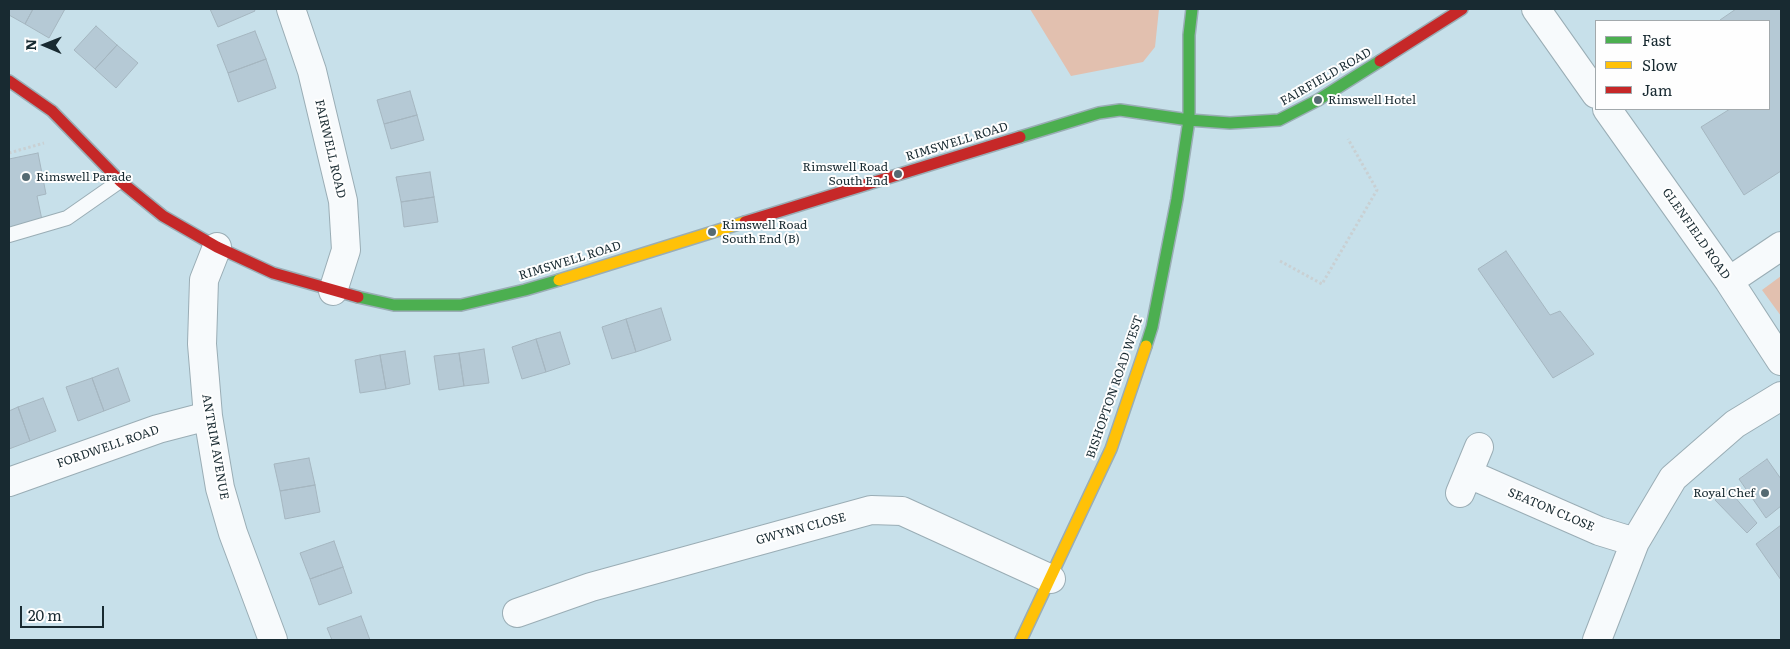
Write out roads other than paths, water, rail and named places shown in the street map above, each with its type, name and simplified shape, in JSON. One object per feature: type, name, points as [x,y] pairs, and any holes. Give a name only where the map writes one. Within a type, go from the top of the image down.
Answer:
[{"type":"street","name":"FAIRWELL ROAD","points":[[291,9],[312,71],[343,201],[346,250],[333,291]]},
{"type":"street","name":"BISHOPTON ROAD WEST","points":[[1021,640],[1111,449],[1152,327],[1177,199],[1189,120],[1189,35],[1192,9]]},
{"type":"street","name":"FAIRFIELD ROAD","points":[[1189,120],[1230,123],[1279,120],[1318,100],[1462,9]]},
{"type":"street","points":[[1536,9],[1595,93]]},
{"type":"street","name":"RIMSWELL ROAD","points":[[9,81],[52,111],[120,182],[163,216],[217,247],[273,273],[333,291],[394,305],[461,305],[525,290],[1099,113],[1120,110],[1189,120]]},
{"type":"street","name":"GLENFIELD ROAD","points":[[1608,110],[1729,281],[1781,362]]},
{"type":"street","points":[[1729,281],[1781,246]]},
{"type":"street","name":"ANTRIM AVENUE","points":[[217,247],[204,280],[202,344],[208,416],[220,488],[233,533],[274,640]]},
{"type":"street","points":[[1597,640],[1635,542],[1672,478],[1734,424],[1781,396]]},
{"type":"street","name":"FORDWELL ROAD","points":[[9,482],[158,429],[208,416]]},
{"type":"street","name":"SEATON CLOSE","points":[[1479,448],[1465,484],[1635,542]]},
{"type":"street","name":"GWYNN CLOSE","points":[[517,613],[549,612],[591,587],[872,510],[902,511],[1051,579]]},
{"type":"lane","points":[[9,235],[67,218],[120,182]]},
{"type":"place","name":"Rimswell Hotel","points":[[1318,100]]},
{"type":"place","name":"Rimswell Road South End","points":[[898,174]]},
{"type":"place","name":"Rimswell Parade","points":[[26,177]]},
{"type":"place","name":"Rimswell Road South End (B)","points":[[712,232]]},
{"type":"place","name":"Royal Chef","points":[[1765,493]]}]
